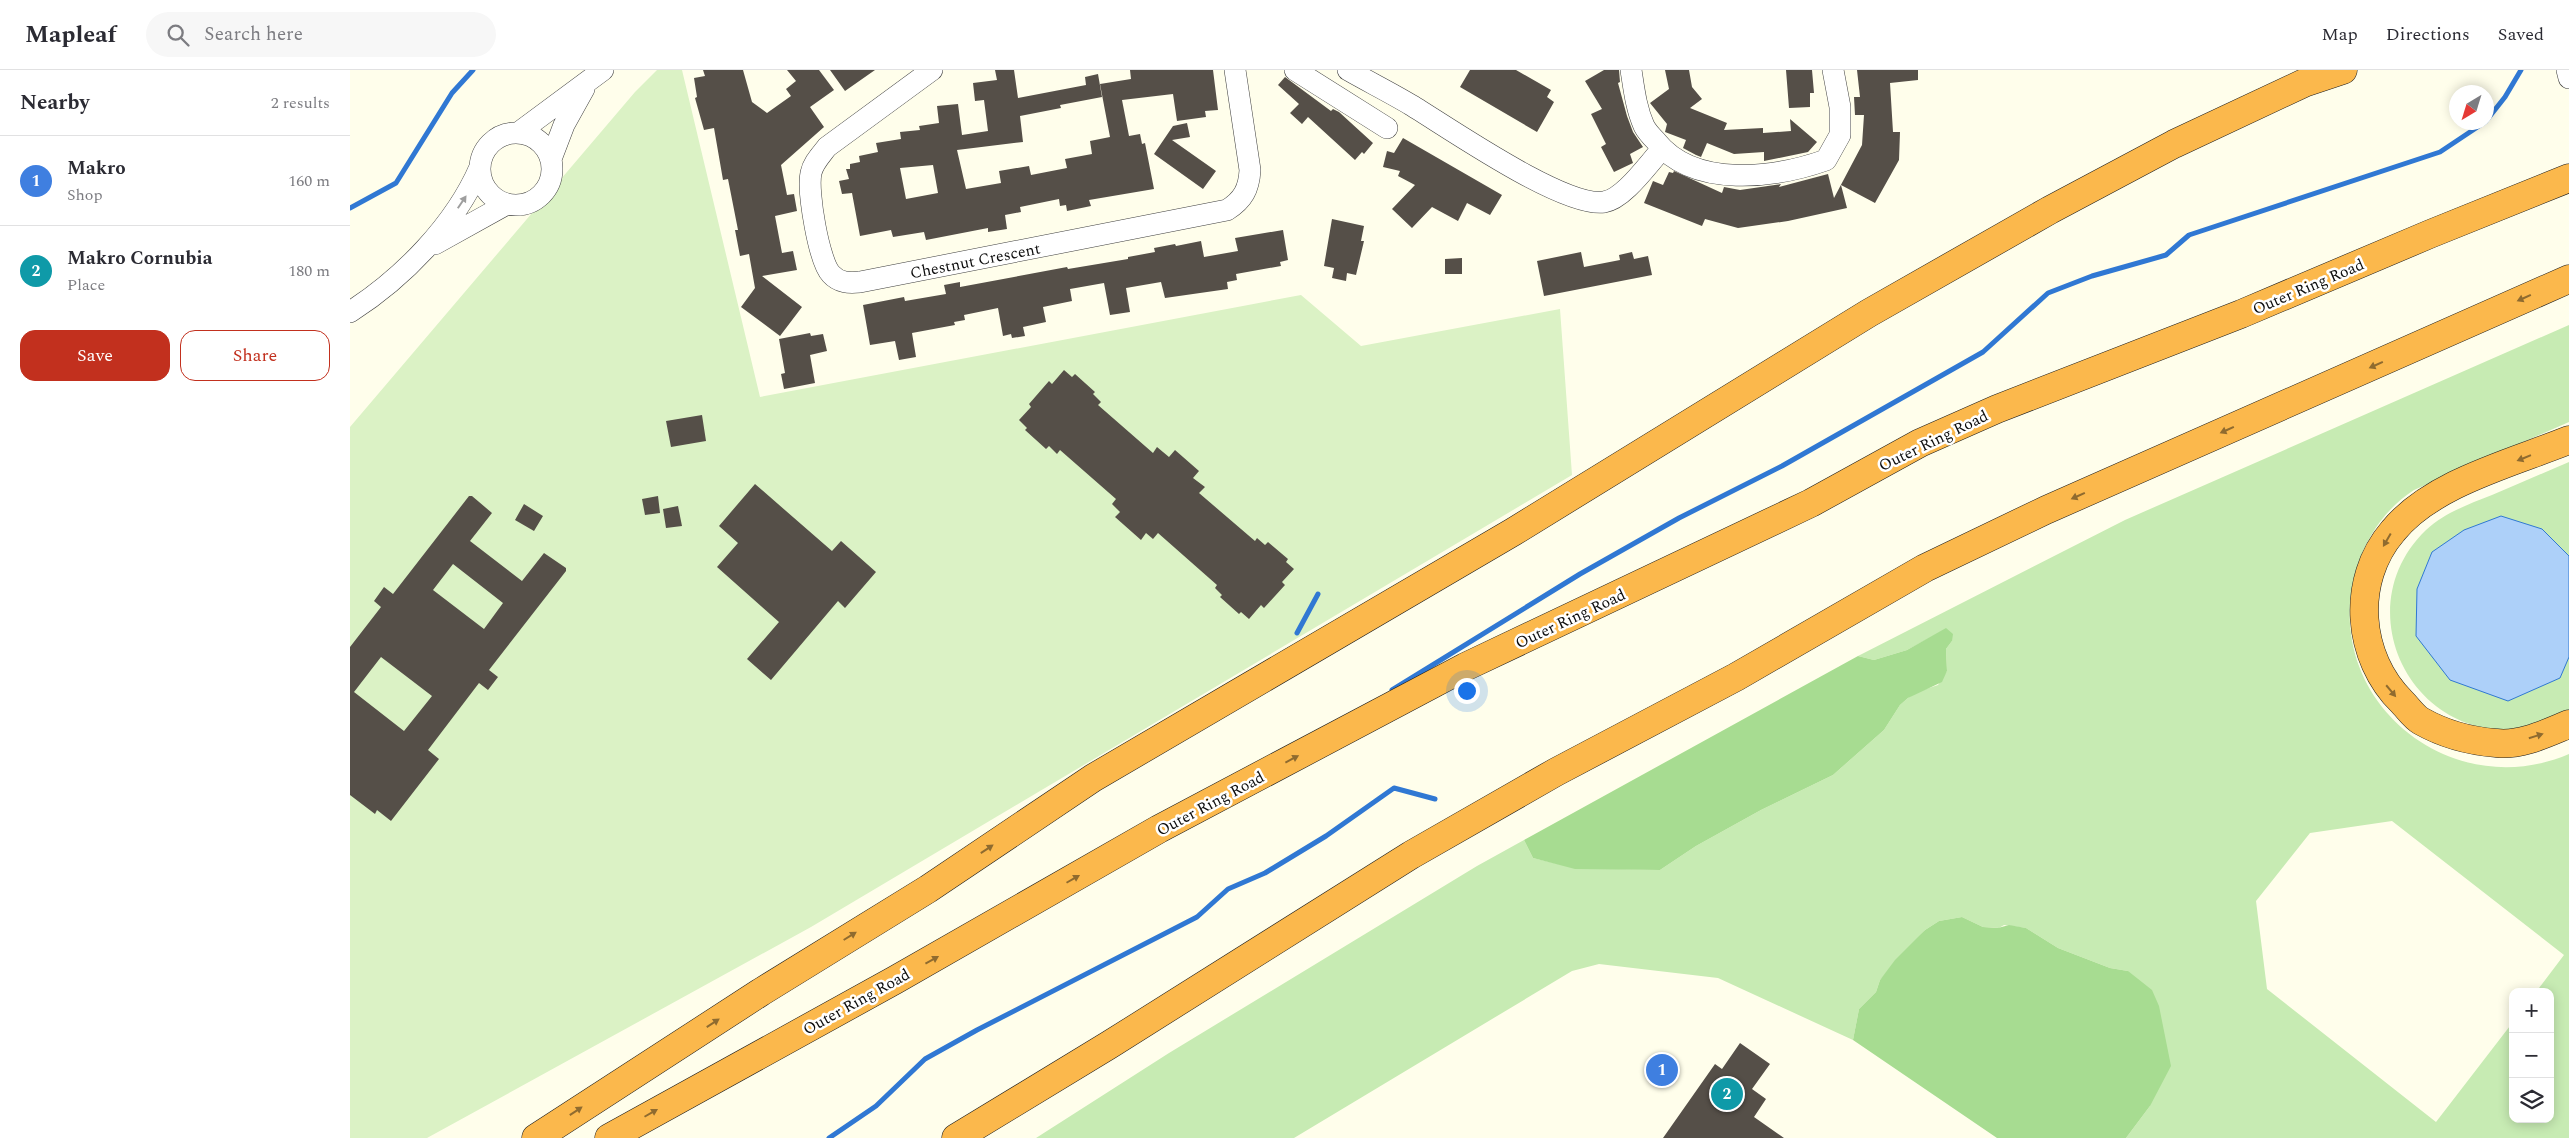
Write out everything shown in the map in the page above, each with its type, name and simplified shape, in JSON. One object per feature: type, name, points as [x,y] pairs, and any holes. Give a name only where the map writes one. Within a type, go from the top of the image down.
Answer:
[{"type":"highway","points":[[536,1138],[761,992],[928,888],[1093,778],[1513,532],[1869,313],[2050,210],[2183,140],[2304,83],[2343,70]]},
{"type":"highway","name":"Outer Ring Road","points":[[609,1138],[895,980],[1159,829],[1465,667],[1811,503],[1920,443],[1997,409],[2242,314],[2430,234],[2569,178]]},
{"type":"highway","points":[[956,1138],[1109,1045],[1411,855],[1556,772],[1736,677],[1925,568],[2046,510],[2569,279]]},
{"type":"highway","points":[[2569,440],[2444,490],[2416,508],[2392,531],[2376,560],[2366,590],[2363,624],[2371,657],[2388,689],[2420,720],[2459,738],[2499,744],[2535,738],[2569,724]]},
{"type":"street","points":[[518,133],[603,70]]},
{"type":"street","name":"Chestnut Crescent","points":[[927,71],[827,147],[814,164],[810,184],[821,251],[825,265],[838,280],[849,283],[860,282],[1227,210],[1241,200],[1249,184],[1250,170],[1235,70]]},
{"type":"street","points":[[1295,70],[1386,128]]},
{"type":"street","points":[[1348,70],[1537,182],[1585,199],[1604,202],[1620,195],[1662,149]]},
{"type":"street","points":[[1631,70],[1634,96],[1645,128],[1662,149],[1672,158],[1732,176],[1772,174],[1826,160],[1840,135],[1840,107],[1833,70]]},
{"type":"street","points":[[2567,70],[2569,78]]},
{"type":"street","points":[[480,167],[483,185],[490,195],[507,204],[524,205],[544,193],[550,182],[551,159],[564,124],[586,84]]},
{"type":"street","points":[[350,312],[380,290],[420,253],[465,198],[480,167],[485,150],[493,141],[503,135],[518,133],[538,140],[546,148],[551,159]]},
{"type":"street","points":[[420,253],[479,218],[507,204]]},
{"type":"green space","points":[[657,70],[682,70],[760,397],[1301,295],[1361,346],[1560,309],[1572,475],[811,927],[427,1138],[350,1138],[350,427],[635,92]]},
{"type":"green space","points":[[2569,325],[2569,422],[2414,490],[2404,497],[2386,514],[2366,544],[2357,567],[2350,614],[2356,658],[2375,697],[2403,728],[2438,752],[2479,765],[2524,766],[2569,754],[2569,1138],[2126,1138],[2150,1106],[2128,971],[2110,968],[2058,948],[2026,928],[2004,925],[1999,928],[1983,927],[1962,917],[1939,921],[1925,930],[1880,980],[1876,992],[1859,1009],[1853,1040],[1718,978],[1599,964],[1572,971],[1294,1138],[1036,1138],[1169,1053],[1477,866],[1524,840],[1533,858],[1575,868],[1660,870],[1696,846],[1761,810],[1833,775],[1884,730],[1900,705],[1908,698],[1917,692],[1938,685],[1947,671],[1946,649],[1952,641],[1946,629],[1907,650],[1874,660],[1858,656],[2125,520]],"holes":[[[2392,821],[2564,955],[2539,988],[2554,988],[2554,1123],[2509,1123],[2509,1027],[2436,1122],[2267,989],[2256,901],[2310,833]]]},
{"type":"green space","points":[[2569,462],[2569,712],[2535,725],[2509,730],[2500,730],[2465,722],[2436,706],[2413,682],[2398,654],[2391,623],[2392,590],[2404,559],[2426,530],[2449,514]]},
{"type":"green space","points":[[1946,628],[1953,634],[1952,641],[1946,649],[1947,671],[1942,682],[1908,698],[1900,705],[1884,730],[1833,775],[1761,810],[1696,846],[1660,870],[1575,869],[1533,858],[1524,840],[1858,656],[1874,660],[1907,650]]},
{"type":"green space","points":[[1962,917],[1983,927],[1998,928],[2009,925],[2026,928],[2058,948],[2110,968],[2128,971],[2152,990],[2159,1006],[2171,1066],[2150,1106],[2126,1138],[1997,1138],[1853,1040],[1859,1009],[1876,992],[1880,980],[1895,960],[1925,930],[1939,921]]},
{"type":"water","points":[[2501,516],[2542,529],[2569,556],[2569,657],[2560,678],[2508,701],[2450,680],[2416,636],[2417,589],[2432,552],[2464,530]]},
{"type":"building","points":[[703,70],[743,70],[752,102],[767,113],[791,96],[786,89],[796,81],[787,70],[819,70],[834,90],[810,107],[824,127],[781,165],[787,195],[794,194],[797,211],[775,216],[782,253],[793,251],[797,270],[762,276],[802,307],[780,336],[741,307],[755,288],[749,254],[740,256],[735,230],[738,230],[728,179],[723,180],[714,128],[704,130],[695,98],[697,97],[694,78],[705,76]]},
{"type":"building","points":[[830,70],[875,70],[845,91]]},
{"type":"building","points":[[995,70],[1014,70],[1018,98],[1086,85],[1085,77],[1098,74],[1102,97],[1060,105],[1061,108],[1020,116],[1023,142],[957,150],[966,189],[1001,183],[999,171],[1029,166],[1031,175],[1067,168],[1065,159],[1092,154],[1090,141],[1110,137],[1100,84],[1131,79],[1130,70],[1213,70],[1218,110],[1205,111],[1206,117],[1177,121],[1173,94],[1122,100],[1129,136],[1140,134],[1142,144],[1145,143],[1154,189],[1089,200],[1091,206],[1067,211],[1066,205],[1060,206],[1059,199],[1020,207],[1021,212],[1005,215],[1007,229],[988,232],[988,228],[926,240],[924,232],[893,237],[891,230],[860,236],[852,193],[842,194],[839,181],[849,179],[846,169],[850,169],[850,164],[860,162],[859,156],[878,152],[876,143],[901,139],[900,132],[920,130],[919,126],[939,123],[937,106],[958,104],[962,135],[988,131],[984,100],[975,101],[973,83],[997,80]],"holes":[[[933,165],[938,193],[906,199],[900,168]]]},
{"type":"building","points":[[1470,70],[1516,70],[1551,90],[1547,97],[1554,102],[1537,132],[1460,87]]},
{"type":"building","points":[[1604,70],[1619,70],[1620,82],[1618,83],[1627,116],[1633,132],[1643,147],[1630,154],[1633,163],[1614,172],[1601,147],[1606,144],[1591,114],[1602,109],[1585,81]]},
{"type":"building","points":[[1665,70],[1689,70],[1692,87],[1702,99],[1690,108],[1727,123],[1724,130],[1763,128],[1763,133],[1791,131],[1790,119],[1817,142],[1808,152],[1764,161],[1764,152],[1734,154],[1707,143],[1701,157],[1696,155],[1683,148],[1686,140],[1665,132],[1667,124],[1650,103],[1669,89]]},
{"type":"building","points":[[1786,70],[1812,70],[1814,93],[1810,93],[1810,107],[1789,108]]},
{"type":"building","points":[[1857,70],[1918,70],[1918,80],[1890,83],[1893,132],[1900,132],[1899,160],[1875,203],[1841,185],[1847,208],[1788,221],[1738,228],[1705,219],[1702,226],[1644,203],[1653,181],[1663,185],[1669,172],[1673,173],[1674,171],[1722,193],[1724,187],[1740,190],[1781,184],[1779,187],[1828,174],[1834,198],[1862,145],[1864,115],[1855,115],[1854,97],[1860,97]]},
{"type":"building","points":[[1285,77],[1331,111],[1333,109],[1339,112],[1373,143],[1364,154],[1362,152],[1355,160],[1308,117],[1302,124],[1290,113],[1299,104],[1278,85]]},
{"type":"building","points":[[1187,123],[1190,137],[1172,140],[1216,171],[1203,189],[1154,154],[1173,126]]},
{"type":"building","points":[[1403,138],[1502,195],[1490,215],[1467,203],[1458,221],[1432,207],[1412,228],[1392,209],[1415,185],[1398,176],[1400,171],[1383,167],[1387,151],[1394,153]]},
{"type":"building","points":[[1332,219],[1364,226],[1361,241],[1364,241],[1356,275],[1347,273],[1346,281],[1332,278],[1334,268],[1324,266]]},
{"type":"building","points":[[1283,230],[1288,260],[1280,262],[1281,266],[1236,274],[1237,280],[1227,282],[1228,289],[1165,298],[1161,282],[1126,288],[1130,312],[1110,315],[1104,283],[1070,289],[1072,301],[1043,307],[1046,322],[1023,327],[1025,336],[1012,338],[1011,334],[1003,336],[998,308],[964,315],[965,320],[954,322],[955,325],[912,333],[916,357],[899,360],[895,341],[870,345],[863,305],[904,297],[905,301],[946,294],[944,285],[960,282],[960,287],[1067,267],[1068,269],[1128,259],[1128,257],[1155,252],[1154,248],[1175,244],[1176,246],[1201,241],[1204,257],[1238,251],[1235,238]]},
{"type":"building","points":[[1581,252],[1584,267],[1620,260],[1619,255],[1632,252],[1634,259],[1648,256],[1652,275],[1544,296],[1537,261]]},
{"type":"building","points":[[1462,258],[1462,274],[1445,274],[1445,259]]},
{"type":"building","points":[[810,333],[811,336],[823,334],[827,351],[810,355],[815,383],[784,389],[781,374],[785,373],[779,339]]},
{"type":"building","points":[[1064,370],[1072,377],[1075,374],[1095,392],[1093,394],[1101,402],[1098,405],[1153,453],[1157,447],[1169,457],[1175,450],[1199,471],[1193,478],[1205,487],[1199,493],[1255,541],[1257,538],[1265,545],[1268,542],[1288,559],[1286,562],[1294,569],[1282,582],[1285,585],[1264,608],[1261,605],[1249,619],[1241,612],[1239,614],[1220,597],[1222,595],[1215,588],[1217,585],[1158,533],[1153,539],[1146,533],[1141,540],[1115,517],[1120,512],[1112,504],[1116,499],[1060,450],[1057,454],[1049,446],[1046,449],[1025,430],[1027,428],[1019,420],[1031,407],[1029,404],[1049,381],[1052,384]]},
{"type":"building","points":[[702,415],[706,441],[671,447],[666,421]]},
{"type":"building","points":[[755,484],[832,551],[841,541],[876,572],[845,608],[838,601],[771,680],[747,659],[779,622],[717,567],[738,543],[719,526]]},
{"type":"building","points":[[469,496],[472,496],[492,513],[470,541],[522,581],[544,553],[566,568],[566,571],[489,670],[498,677],[488,690],[479,683],[428,750],[439,759],[391,821],[377,810],[375,814],[350,795],[350,647],[381,607],[374,601],[384,587],[393,594]],"holes":[[[453,564],[503,603],[484,629],[433,590]],[[381,657],[432,696],[404,731],[354,692]]]},
{"type":"building","points":[[658,496],[660,513],[645,515],[642,499]]},
{"type":"building","points":[[524,504],[543,516],[534,531],[515,520]]},
{"type":"building","points":[[678,506],[682,526],[666,528],[663,509]]},
{"type":"building","points":[[1740,1043],[1770,1064],[1752,1089],[1766,1099],[1754,1117],[1784,1138],[1663,1138],[1715,1064],[1722,1069]]},
{"type":"waterway","points":[[350,208],[396,183],[452,93],[473,70]]},
{"type":"waterway","points":[[2494,111],[2505,97],[2521,70]]},
{"type":"waterway","points":[[1392,690],[1580,574],[1679,518],[1782,466],[1983,352],[2048,293],[2092,276],[2166,255],[2189,235],[2440,152],[2473,130]]},
{"type":"waterway","points":[[1297,633],[1318,594]]},
{"type":"waterway","points":[[829,1138],[876,1106],[925,1059],[977,1030],[1197,917],[1228,889],[1265,873],[1326,836],[1394,788],[1435,799]]},
{"type":"place","name":"Makro","points":[[1662,1070]]},
{"type":"place","name":"Makro Cornubia","points":[[1727,1094]]}]
